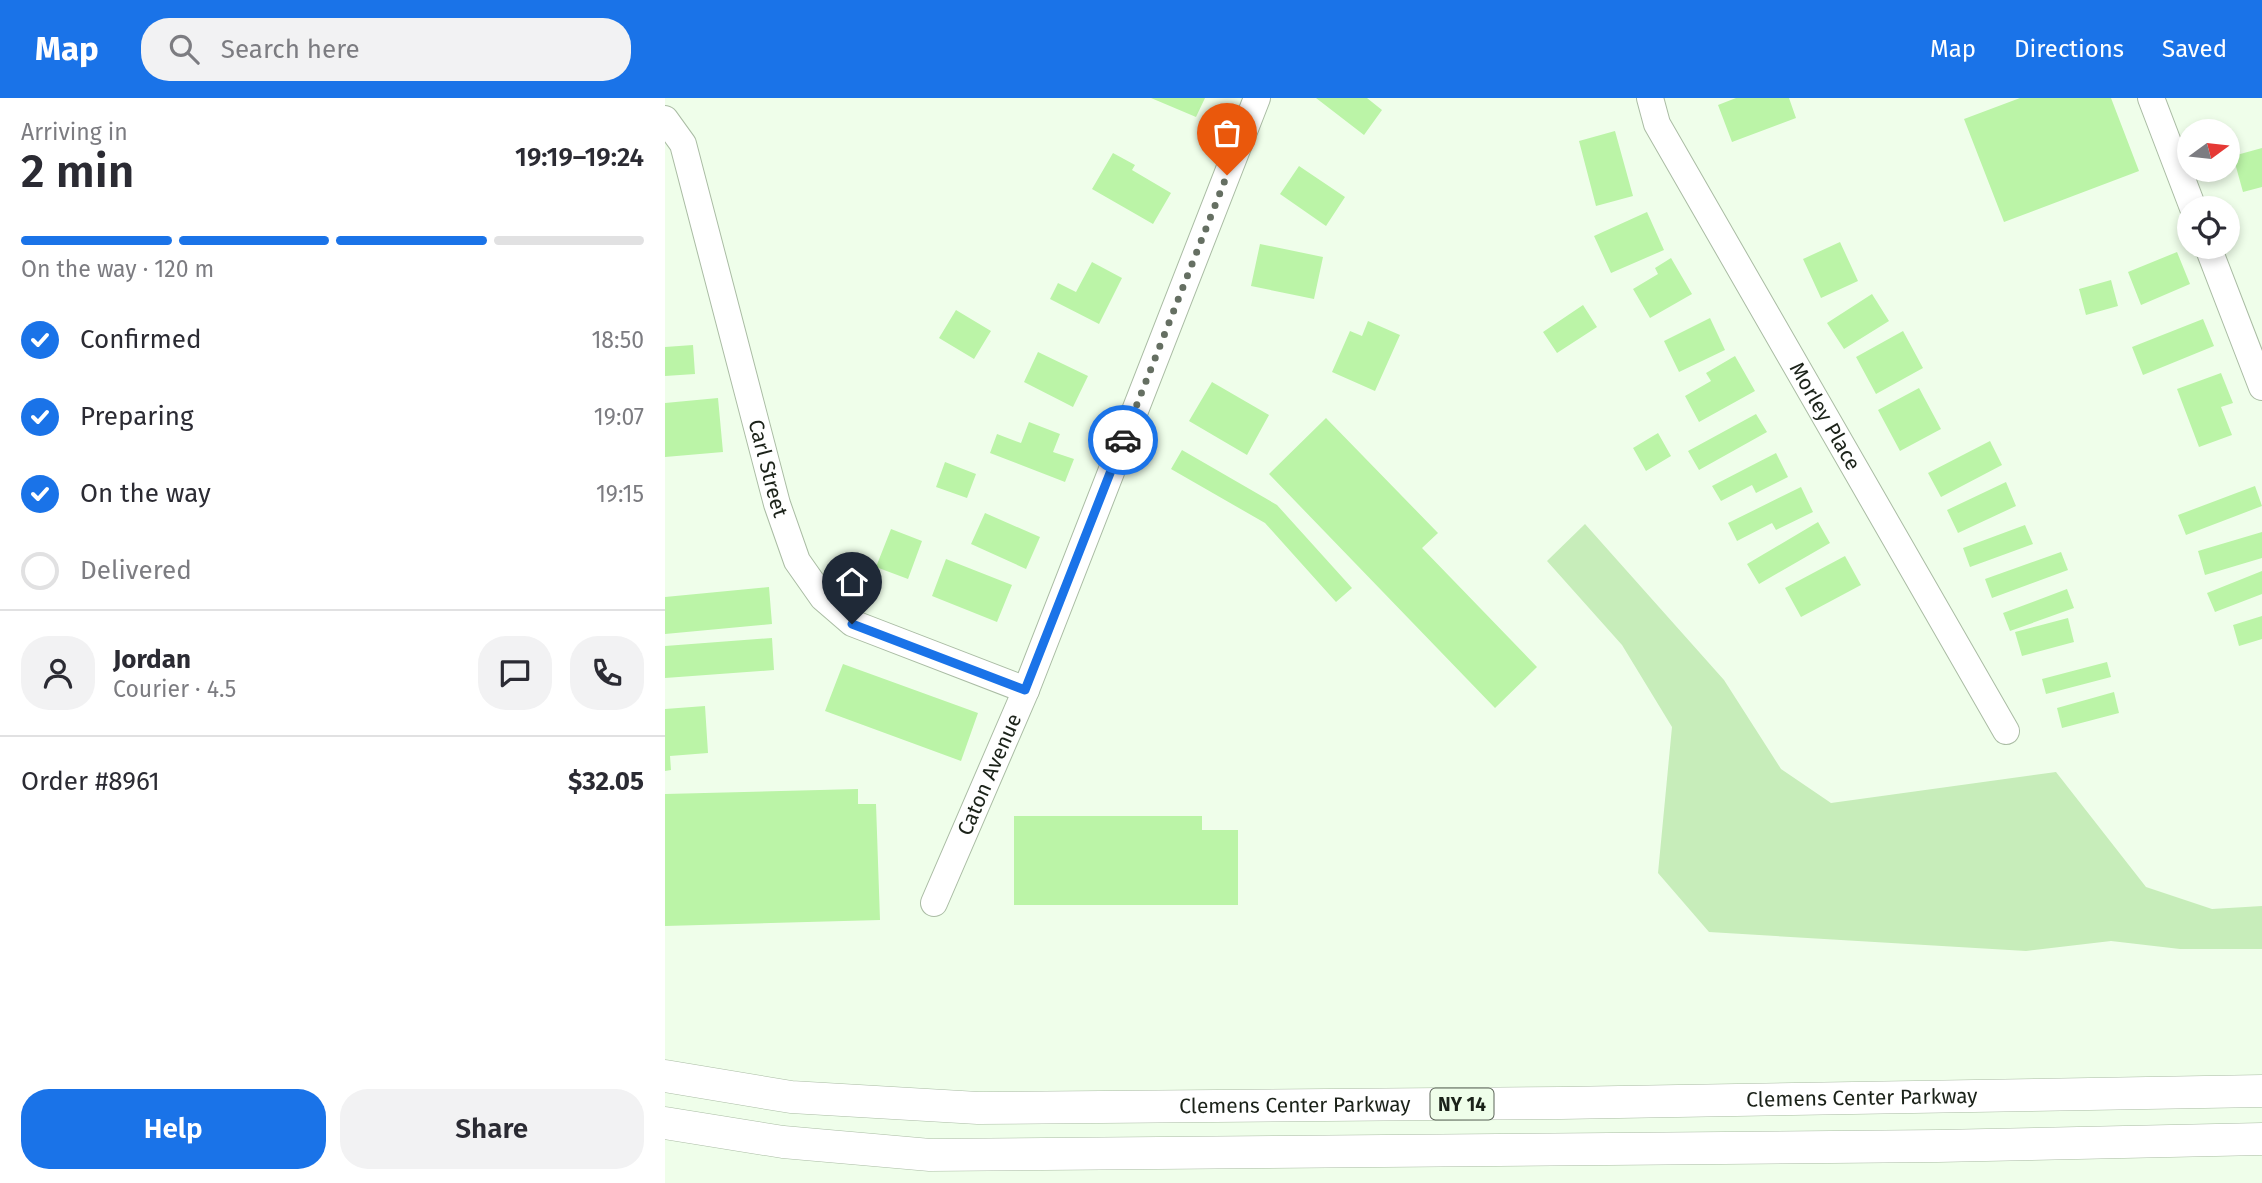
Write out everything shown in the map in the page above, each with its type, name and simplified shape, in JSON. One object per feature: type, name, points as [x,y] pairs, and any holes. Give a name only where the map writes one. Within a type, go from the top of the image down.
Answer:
[{"type":"main road","name":"Clemens Center Parkway","points":[[665,1076],[790,1097],[978,1108],[1640,1102],[2262,1091]]},
{"type":"main road","points":[[665,1123],[783,1142],[930,1155],[1938,1146],[2262,1139]]},
{"type":"street","name":"Caton Avenue","points":[[934,903],[1025,690],[1257,98]]},
{"type":"street","name":"Morley Place","points":[[1650,98],[1657,124],[2006,732]]},
{"type":"street","points":[[2151,98],[2188,196]]},
{"type":"street","name":"Carl Street","points":[[665,119],[683,144],[777,505],[797,561],[823,598],[852,624],[1025,690]]},
{"type":"street","points":[[2213,259],[2262,387]]},
{"type":"green space","points":[[1585,524],[1724,680],[1781,769],[1831,803],[2056,772],[2146,887],[2212,909],[2262,906],[2262,949],[2180,949],[2111,941],[2026,951],[1709,932],[1658,873],[1672,727],[1622,645],[1547,561]]},
{"type":"building","points":[[1151,98],[1205,98],[1196,117]]},
{"type":"building","points":[[1316,98],[1367,98],[1382,110],[1364,135]]},
{"type":"building","points":[[1736,98],[1789,98],[1796,118],[1732,142],[1718,105]]},
{"type":"building","points":[[2020,98],[2111,98],[2139,171],[2004,222],[1964,119]]},
{"type":"building","points":[[1615,131],[1633,196],[1596,206],[1579,141]]},
{"type":"building","points":[[2262,148],[2262,187],[2243,192],[2240,181],[2240,154]]},
{"type":"building","points":[[1113,153],[1135,165],[1132,170],[1171,193],[1153,224],[1092,189]]},
{"type":"building","points":[[1299,166],[1345,197],[1326,226],[1280,194]]},
{"type":"building","points":[[1647,212],[1664,250],[1611,273],[1594,236]]},
{"type":"building","points":[[1840,242],[1858,281],[1821,298],[1803,259]]},
{"type":"building","points":[[1260,244],[1323,257],[1314,299],[1251,286]]},
{"type":"building","points":[[2177,252],[2177,259],[2180,259],[2190,284],[2141,305],[2128,272]]},
{"type":"building","points":[[1671,258],[1692,294],[1650,318],[1633,289],[1658,274],[1655,268]]},
{"type":"building","points":[[1092,262],[1122,278],[1099,324],[1050,299],[1058,283],[1076,292]]},
{"type":"building","points":[[2111,280],[2118,306],[2086,315],[2079,289]]},
{"type":"building","points":[[1872,294],[1889,321],[1844,349],[1827,323]]},
{"type":"building","points":[[1583,305],[1597,327],[1557,353],[1543,332]]},
{"type":"building","points":[[956,310],[991,331],[974,359],[939,338]]},
{"type":"building","points":[[1710,318],[1725,350],[1679,372],[1664,341]]},
{"type":"building","points":[[2203,319],[2214,346],[2143,375],[2132,347]]},
{"type":"building","points":[[1368,321],[1400,335],[1375,391],[1332,372],[1350,331],[1362,336]]},
{"type":"building","points":[[1903,331],[1923,368],[1876,394],[1856,357]]},
{"type":"building","points":[[693,345],[695,374],[665,376],[665,347]]},
{"type":"building","points":[[1038,352],[1088,376],[1073,407],[1024,382]]},
{"type":"building","points":[[1735,356],[1755,391],[1699,422],[1685,396],[1711,381],[1706,373]]},
{"type":"building","points":[[2221,373],[2233,403],[2221,407],[2232,435],[2199,447],[2177,389]]},
{"type":"building","points":[[1212,382],[1269,415],[1247,455],[1189,421]]},
{"type":"building","points":[[1919,388],[1941,429],[1900,451],[1878,410]]},
{"type":"building","points":[[718,398],[723,452],[665,457],[665,403]]},
{"type":"building","points":[[1756,414],[1767,432],[1699,470],[1688,451]]},
{"type":"building","points":[[1326,418],[1438,533],[1422,548],[1537,667],[1495,708],[1269,474]]},
{"type":"building","points":[[1029,422],[1060,434],[1053,452],[1074,459],[1065,482],[990,453],[997,434],[1021,443]]},
{"type":"building","points":[[1658,433],[1671,456],[1646,471],[1633,448]]},
{"type":"building","points":[[1990,441],[2002,465],[1941,497],[1928,473]]},
{"type":"building","points":[[1182,450],[1277,505],[1352,588],[1336,602],[1265,523],[1171,469]]},
{"type":"building","points":[[1776,453],[1788,477],[1756,493],[1752,485],[1721,501],[1712,486]]},
{"type":"building","points":[[945,462],[976,474],[967,498],[936,487]]},
{"type":"building","points":[[2006,482],[2016,506],[1958,533],[1947,510]]},
{"type":"building","points":[[2255,486],[2262,506],[2186,535],[2178,515]]},
{"type":"building","points":[[1801,487],[1813,512],[1776,530],[1772,523],[1737,541],[1728,523]]},
{"type":"building","points":[[985,513],[1040,537],[1026,569],[971,544]]},
{"type":"building","points":[[1818,522],[1830,543],[1759,584],[1747,564]]},
{"type":"building","points":[[2025,525],[2033,544],[1970,567],[1963,548]]},
{"type":"building","points":[[891,529],[922,541],[908,579],[876,567]]},
{"type":"building","points":[[2262,532],[2262,558],[2205,575],[2198,551]]},
{"type":"building","points":[[2061,552],[2068,570],[1992,598],[1985,579]]},
{"type":"building","points":[[1845,556],[1861,585],[1801,617],[1785,588]]},
{"type":"building","points":[[946,559],[1012,585],[997,622],[932,596]]},
{"type":"building","points":[[2262,571],[2262,594],[2215,612],[2207,593]]},
{"type":"building","points":[[769,587],[772,624],[665,634],[665,597]]},
{"type":"building","points":[[2067,589],[2074,608],[2010,631],[2003,613]]},
{"type":"building","points":[[2262,616],[2262,639],[2239,646],[2233,625]]},
{"type":"building","points":[[2068,618],[2074,642],[2022,656],[2015,632]]},
{"type":"building","points":[[772,638],[774,670],[665,678],[665,646]]},
{"type":"building","points":[[2107,662],[2111,677],[2046,694],[2042,679]]},
{"type":"building","points":[[843,664],[978,713],[961,761],[825,711]]},
{"type":"building","points":[[2114,692],[2119,713],[2062,728],[2057,708]]},
{"type":"building","points":[[705,706],[708,753],[670,756],[671,770],[665,771],[665,709]]},
{"type":"building","points":[[858,789],[858,804],[876,804],[880,920],[665,926],[665,794]]},
{"type":"building","points":[[1014,816],[1202,816],[1202,830],[1238,830],[1238,905],[1014,905]]},
{"type":"way so far","points":[[1123,440],[1227,175]]},
{"type":"route","points":[[852,624],[1025,690],[1123,440]]}]
